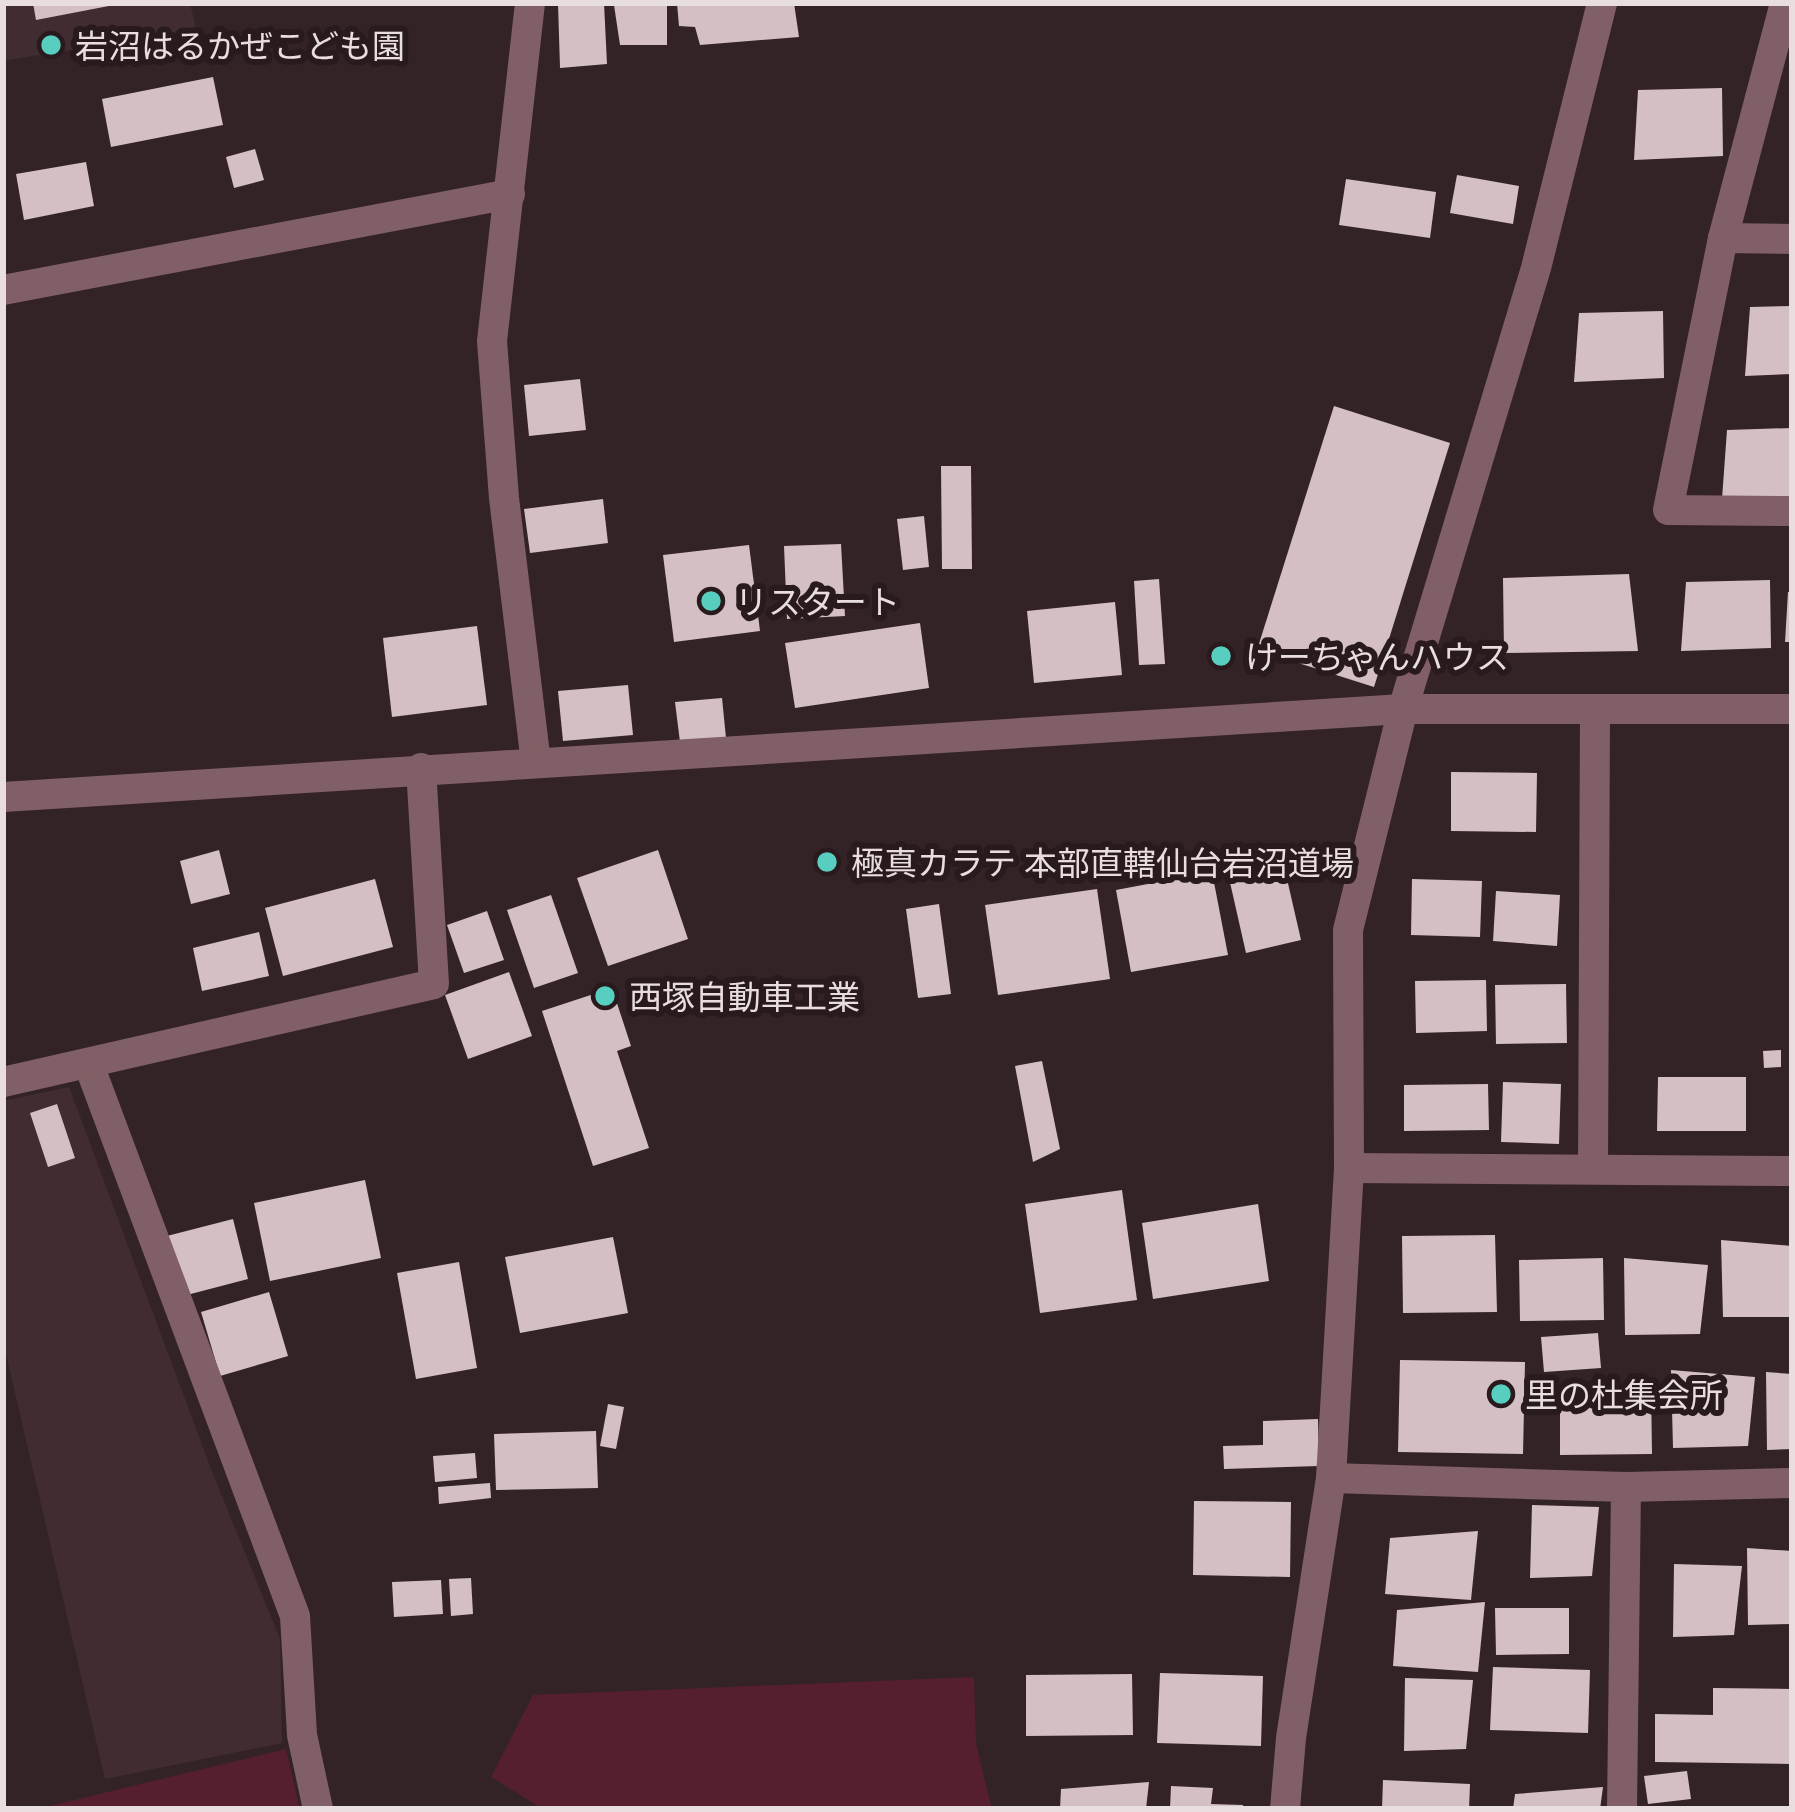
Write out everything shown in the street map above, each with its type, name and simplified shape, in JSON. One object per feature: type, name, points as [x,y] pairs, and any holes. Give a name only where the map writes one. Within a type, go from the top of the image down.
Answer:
[{"type":"street","points":[[530,3],[492,340],[504,499],[536,764]]},
{"type":"street","points":[[1285,1809],[1291,1738],[1331,1478],[1348,1168],[1348,930],[1403,709],[1536,268],[1602,3]]},
{"type":"street","points":[[1785,3],[1723,238],[1668,510],[1792,511]]},
{"type":"street","points":[[3,290],[510,194]]},
{"type":"street","points":[[1723,238],[1792,239]]},
{"type":"street","points":[[3,797],[1403,709],[1792,709]]},
{"type":"street","points":[[1593,1169],[1594,710]]},
{"type":"street","points":[[3,1082],[434,984],[422,768]]},
{"type":"street","points":[[89,1065],[295,1616],[302,1735],[318,1809]]},
{"type":"street","points":[[1348,1168],[1792,1171]]},
{"type":"street","points":[[1331,1478],[1626,1487],[1792,1483]]},
{"type":"street","points":[[1622,1809],[1626,1487]]},
{"type":"shaded area","name":"岩沼はるかぜこども園","points":[[3,3],[190,3],[196,29],[3,61]]},
{"type":"shaded area","points":[[69,1087],[211,1469],[280,1639],[282,1743],[105,1779],[3,1341],[3,1101]]},
{"type":"shaded area","points":[[974,1677],[976,1744],[992,1809],[538,1806],[491,1777],[533,1695]]},
{"type":"shaded area","points":[[286,1749],[300,1809],[37,1809]]},
{"type":"building","points":[[33,3],[113,3],[114,5],[36,20]]},
{"type":"building","points":[[558,3],[604,3],[607,64],[560,68]]},
{"type":"building","points":[[667,3],[667,45],[620,45],[614,5]]},
{"type":"building","points":[[677,3],[794,3],[799,37],[700,45],[695,27],[679,26]]},
{"type":"building","points":[[213,77],[223,125],[111,147],[102,99]]},
{"type":"building","points":[[1722,88],[1723,156],[1634,160],[1638,90]]},
{"type":"building","points":[[255,149],[264,180],[234,188],[226,157]]},
{"type":"building","points":[[86,162],[94,206],[24,220],[16,174]]},
{"type":"building","points":[[1457,175],[1519,186],[1513,224],[1450,213]]},
{"type":"building","points":[[1346,179],[1436,192],[1430,238],[1339,225]]},
{"type":"building","points":[[1792,306],[1792,374],[1745,376],[1750,307]]},
{"type":"building","points":[[1663,311],[1664,378],[1574,382],[1579,313]]},
{"type":"building","points":[[580,379],[586,430],[529,436],[524,385]]},
{"type":"building","points":[[1334,406],[1450,443],[1374,687],[1257,650]]},
{"type":"building","points":[[1792,428],[1792,496],[1722,499],[1727,430]]},
{"type":"building","points":[[941,466],[971,466],[972,569],[942,569]]},
{"type":"building","points":[[603,499],[608,543],[530,553],[524,509]]},
{"type":"building","points":[[924,516],[929,567],[903,570],[897,519]]},
{"type":"building","points":[[841,544],[845,616],[787,619],[784,546]]},
{"type":"building","points":[[749,545],[760,631],[674,642],[663,555]]},
{"type":"building","points":[[1629,574],[1638,651],[1504,653],[1503,578]]},
{"type":"building","points":[[1159,579],[1165,664],[1139,665],[1134,581]]},
{"type":"building","points":[[1770,580],[1771,648],[1681,651],[1686,582]]},
{"type":"building","points":[[1788,592],[1792,592],[1792,642],[1785,642]]},
{"type":"building","points":[[1115,602],[1122,675],[1034,683],[1027,611]]},
{"type":"building","points":[[920,623],[929,688],[795,708],[785,643]]},
{"type":"building","points":[[477,626],[487,705],[392,717],[383,638]]},
{"type":"building","points":[[628,685],[633,735],[563,741],[558,691]]},
{"type":"building","points":[[722,698],[726,738],[680,742],[675,702]]},
{"type":"building","points":[[1451,772],[1537,773],[1536,832],[1451,831]]},
{"type":"building","points":[[219,850],[230,894],[191,904],[180,861]]},
{"type":"building","points":[[658,850],[688,939],[608,966],[577,878]]},
{"type":"building","points":[[1284,866],[1301,940],[1246,953],[1229,878]]},
{"type":"building","points":[[1212,872],[1228,955],[1131,972],[1116,890]]},
{"type":"building","points":[[375,879],[393,947],[283,976],[265,908]]},
{"type":"building","points":[[1412,879],[1482,881],[1480,937],[1411,935]]},
{"type":"building","points":[[1097,889],[1110,979],[998,995],[985,905]]},
{"type":"building","points":[[1496,891],[1560,895],[1557,946],[1493,941]]},
{"type":"building","points":[[551,895],[578,973],[534,988],[507,910]]},
{"type":"building","points":[[939,904],[951,994],[918,998],[906,909]]},
{"type":"building","points":[[487,911],[504,960],[464,973],[447,925]]},
{"type":"building","points":[[259,932],[269,976],[202,991],[193,948]]},
{"type":"building","points":[[509,972],[532,1036],[468,1059],[445,995]]},
{"type":"building","points":[[1486,980],[1487,1031],[1416,1033],[1415,981]]},
{"type":"building","points":[[1566,984],[1567,1043],[1496,1044],[1495,985]]},
{"type":"building","points":[[612,988],[631,1046],[617,1051],[649,1148],[593,1166],[542,1011]]},
{"type":"building","points":[[1781,1050],[1781,1067],[1764,1068],[1763,1051]]},
{"type":"building","points":[[1042,1061],[1060,1149],[1033,1162],[1015,1066]]},
{"type":"building","points":[[1658,1077],[1746,1077],[1746,1131],[1657,1131]]},
{"type":"building","points":[[1503,1082],[1561,1084],[1559,1144],[1501,1142]]},
{"type":"building","points":[[1488,1084],[1489,1130],[1404,1131],[1404,1085]]},
{"type":"building","points":[[57,1104],[75,1158],[48,1167],[30,1113]]},
{"type":"building","points":[[365,1180],[381,1258],[270,1281],[254,1203]]},
{"type":"building","points":[[1122,1190],[1137,1300],[1040,1313],[1025,1204]]},
{"type":"building","points":[[1258,1204],[1269,1281],[1153,1299],[1142,1223]]},
{"type":"building","points":[[233,1219],[248,1279],[183,1296],[167,1236]]},
{"type":"building","points":[[1495,1235],[1497,1312],[1403,1313],[1402,1236]]},
{"type":"building","points":[[613,1237],[628,1313],[520,1333],[505,1257]]},
{"type":"building","points":[[1721,1240],[1792,1246],[1792,1317],[1723,1317]]},
{"type":"building","points":[[1603,1258],[1604,1320],[1520,1321],[1519,1260]]},
{"type":"building","points":[[1624,1258],[1708,1265],[1700,1334],[1625,1335]]},
{"type":"building","points":[[459,1262],[477,1368],[416,1379],[397,1273]]},
{"type":"building","points":[[269,1292],[288,1356],[220,1376],[201,1312]]},
{"type":"building","points":[[1598,1333],[1601,1368],[1544,1372],[1541,1337]]},
{"type":"building","points":[[1400,1360],[1525,1362],[1523,1454],[1398,1452]]},
{"type":"building","points":[[1671,1370],[1755,1377],[1748,1446],[1673,1448]]},
{"type":"building","points":[[1766,1372],[1792,1374],[1792,1449],[1767,1450]]},
{"type":"building","points":[[1651,1386],[1652,1454],[1560,1455],[1560,1387]]},
{"type":"building","points":[[608,1404],[624,1407],[616,1449],[600,1446]]},
{"type":"building","points":[[1318,1419],[1319,1466],[1224,1469],[1223,1446],[1263,1445],[1263,1421]]},
{"type":"building","points":[[596,1431],[598,1488],[496,1490],[494,1434]]},
{"type":"building","points":[[475,1453],[477,1478],[435,1482],[433,1456]]},
{"type":"building","points":[[490,1483],[491,1498],[439,1504],[438,1487]]},
{"type":"building","points":[[1194,1501],[1291,1502],[1290,1577],[1193,1575]]},
{"type":"building","points":[[1532,1505],[1599,1507],[1592,1576],[1530,1578]]},
{"type":"building","points":[[1478,1531],[1471,1600],[1385,1594],[1390,1538]]},
{"type":"building","points":[[1747,1548],[1792,1551],[1792,1624],[1748,1625]]},
{"type":"building","points":[[1674,1564],[1742,1566],[1734,1635],[1673,1637]]},
{"type":"building","points":[[471,1578],[473,1614],[451,1616],[449,1579]]},
{"type":"building","points":[[441,1580],[443,1614],[394,1617],[392,1582]]},
{"type":"building","points":[[1485,1602],[1478,1672],[1393,1666],[1397,1610]]},
{"type":"building","points":[[1495,1608],[1569,1608],[1569,1654],[1496,1655]]},
{"type":"building","points":[[1493,1667],[1590,1670],[1588,1733],[1490,1730]]},
{"type":"building","points":[[1160,1673],[1263,1676],[1261,1746],[1157,1743]]},
{"type":"building","points":[[1132,1674],[1133,1735],[1026,1736],[1026,1675]]},
{"type":"building","points":[[1405,1678],[1473,1680],[1466,1749],[1404,1751]]},
{"type":"building","points":[[1713,1688],[1792,1689],[1792,1764],[1655,1762],[1655,1714],[1713,1715]]},
{"type":"building","points":[[1687,1771],[1691,1799],[1648,1804],[1644,1776]]},
{"type":"building","points":[[1383,1780],[1470,1784],[1469,1809],[1382,1809]]},
{"type":"building","points":[[1149,1782],[1146,1809],[1060,1809],[1061,1789]]},
{"type":"building","points":[[1171,1786],[1213,1788],[1211,1804],[1243,1805],[1243,1809],[1170,1809]]},
{"type":"building","points":[[1603,1787],[1600,1809],[1513,1809],[1515,1794]]},
{"type":"place","name":"岩沼はるかぜこども園","points":[[51,45]]},
{"type":"place","name":"リスタート","points":[[711,601]]},
{"type":"place","name":"けーちゃんハウス","points":[[1221,656]]},
{"type":"place","name":"極真カラテ 本部直轄仙台岩沼道場","points":[[827,862]]},
{"type":"place","name":"西塚自動車工業","points":[[605,996]]},
{"type":"place","name":"里の杜集会所","points":[[1501,1394]]}]
